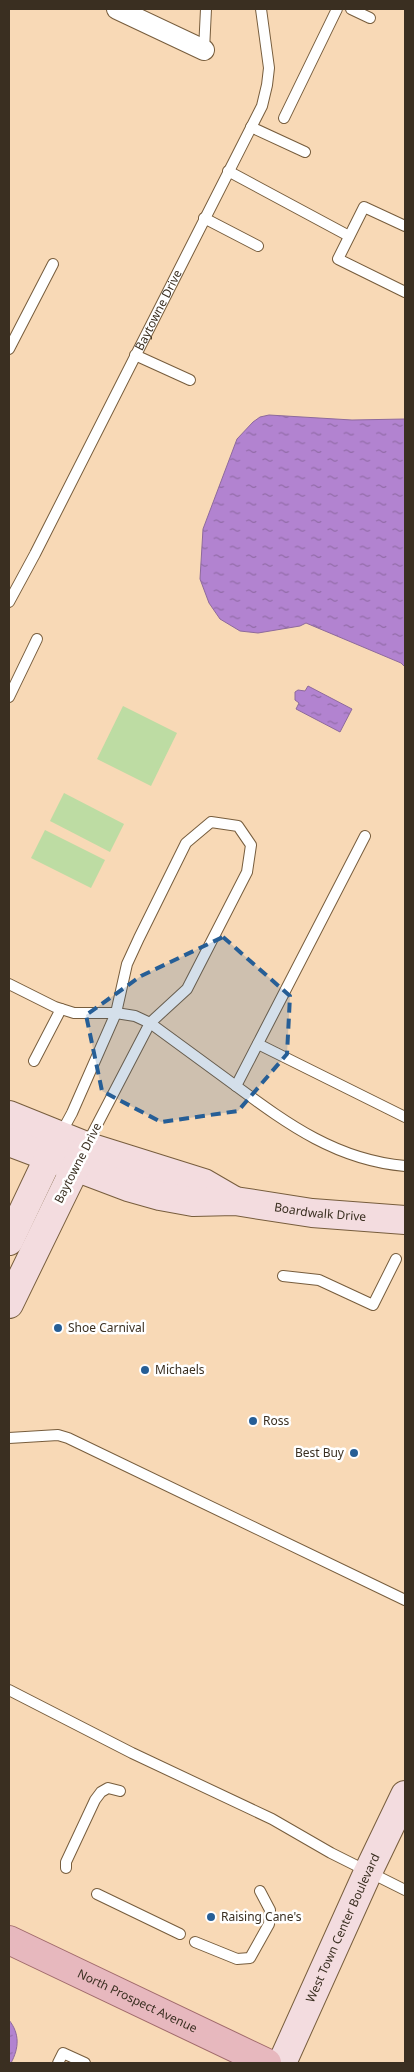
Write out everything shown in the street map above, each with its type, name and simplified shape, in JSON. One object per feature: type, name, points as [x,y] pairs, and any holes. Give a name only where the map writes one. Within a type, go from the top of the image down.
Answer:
[{"type":"main road","name":"North Prospect Avenue","points":[[9,1940],[267,2063]]},
{"type":"street","points":[[120,9],[204,50]]},
{"type":"street","points":[[9,1115],[54,1147]]},
{"type":"street","points":[[9,1142],[54,1147]]},
{"type":"street","points":[[9,1241],[54,1147]]},
{"type":"street","name":"Boardwalk Drive","points":[[54,1147],[80,1157],[204,1183],[235,1202],[312,1213],[405,1220]]},
{"type":"street","name":"Baytowne Drive","points":[[9,1304],[80,1157]]},
{"type":"street","name":"West Town Center Boulevard","points":[[282,2063],[368,1872],[405,1795]]},
{"type":"lane","points":[[204,50],[206,9]]},
{"type":"lane","name":"Baytowne Drive","points":[[9,602],[262,106],[269,68],[260,16],[261,9]]},
{"type":"lane","points":[[284,118],[337,9]]},
{"type":"lane","points":[[351,9],[370,18]]},
{"type":"lane","points":[[251,127],[305,152]]},
{"type":"lane","points":[[228,171],[349,236]]},
{"type":"lane","points":[[405,226],[364,207],[338,260],[405,292]]},
{"type":"lane","points":[[204,218],[258,246]]},
{"type":"lane","points":[[9,349],[53,264]]},
{"type":"lane","points":[[135,355],[190,380]]},
{"type":"lane","points":[[9,697],[13,679],[37,639]]},
{"type":"lane","name":"Baytowne Drive","points":[[80,1157],[150,1023],[187,989],[247,872],[251,845],[238,826],[211,822],[186,842],[127,964],[116,1013]]},
{"type":"lane","points":[[236,1086],[365,836]]},
{"type":"lane","points":[[9,984],[61,1009],[74,1013],[116,1013],[135,1016],[150,1023],[301,1132],[328,1146],[358,1157],[405,1166]]},
{"type":"lane","points":[[34,1062],[61,1009]]},
{"type":"lane","points":[[54,1147],[72,1114],[116,1013]]},
{"type":"lane","points":[[258,1044],[405,1117]]},
{"type":"lane","points":[[283,1276],[320,1280],[373,1305],[396,1259]]},
{"type":"lane","points":[[9,1438],[58,1435],[68,1438],[405,1600]]},
{"type":"lane","points":[[9,1690],[132,1753],[272,1819],[368,1872],[405,1890]]},
{"type":"lane","points":[[66,1868],[66,1862],[95,1800],[101,1792],[108,1788],[120,1791]]},
{"type":"lane","points":[[195,1942],[237,1959],[250,1958],[270,1924],[270,1910],[260,1892]]},
{"type":"lane","points":[[97,1894],[180,1934]]},
{"type":"lane","points":[[58,2063],[63,2053],[85,2063]]},
{"type":"highlighted area","points":[[223,937],[290,996],[287,1054],[238,1111],[161,1122],[102,1091],[86,1015],[141,976]]},
{"type":"green space","points":[[123,706],[177,733],[151,786],[97,759]]},
{"type":"green space","points":[[64,793],[124,824],[110,852],[50,821]]},
{"type":"green space","points":[[45,830],[105,860],[91,888],[31,858]]},
{"type":"water","points":[[269,415],[352,420],[405,419],[405,667],[401,663],[306,623],[300,626],[258,633],[240,631],[220,619],[209,603],[200,579],[203,529],[237,439],[253,422],[260,417]]},
{"type":"water","points":[[308,686],[352,709],[340,732],[296,709],[299,703],[295,700],[295,692],[298,690],[305,691]]},
{"type":"water","points":[[9,2020],[17,2036],[16,2052],[11,2063],[9,2063]]},
{"type":"place","name":"Shoe Carnival","points":[[58,1328]]},
{"type":"place","name":"Michaels","points":[[145,1370]]},
{"type":"place","name":"Ross","points":[[253,1421]]},
{"type":"place","name":"Best Buy","points":[[354,1453]]},
{"type":"place","name":"Raising Cane's","points":[[211,1917]]}]
